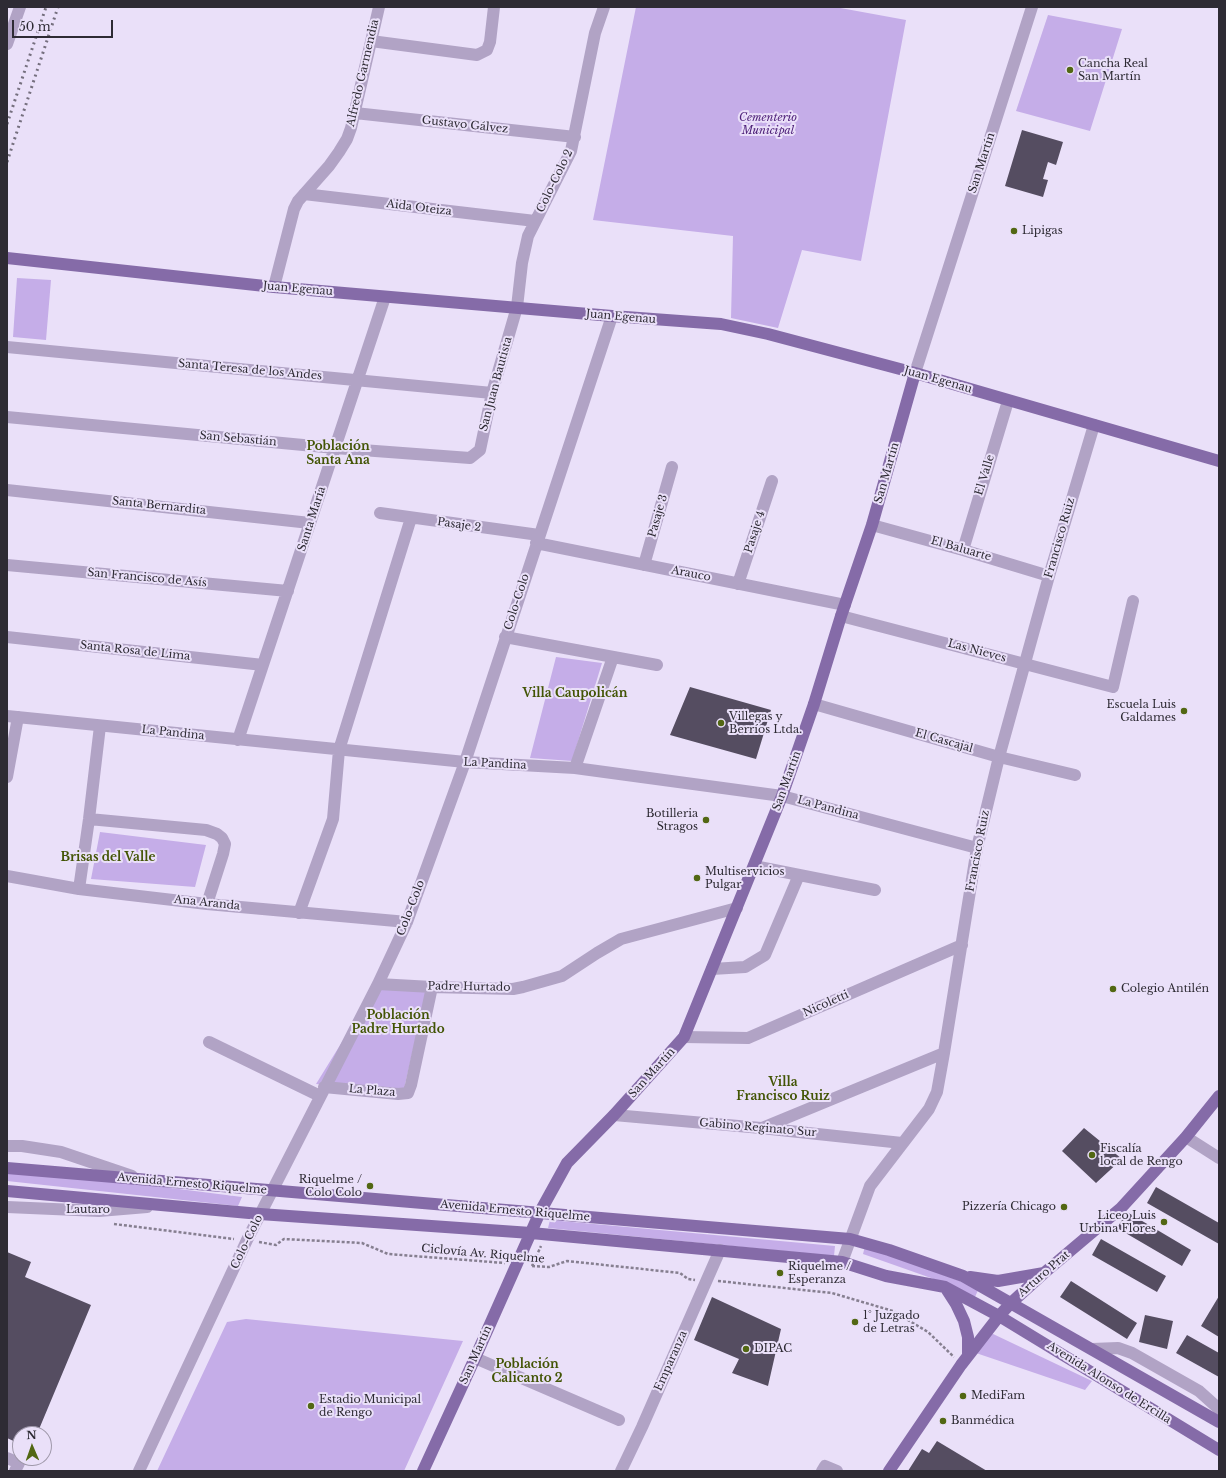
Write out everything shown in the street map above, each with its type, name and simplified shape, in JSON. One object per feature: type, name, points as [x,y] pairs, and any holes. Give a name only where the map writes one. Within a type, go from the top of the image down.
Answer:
[{"type":"main road","name":"Juan Egenau","points":[[7,258],[274,287],[721,324],[768,334],[915,373],[1219,461]]},
{"type":"main road","name":"San Martín","points":[[423,1471],[540,1212],[567,1163],[614,1115],[684,1037],[782,796],[814,704],[843,610],[872,525],[915,373]]},
{"type":"main road","name":"Arturo Prat","points":[[889,1471],[964,1360],[1011,1303],[1121,1208],[1186,1137],[1219,1096]]},
{"type":"main road","name":"Avenida Ernesto Riquelme","points":[[7,1168],[850,1239],[889,1250],[963,1276],[1011,1303]]},
{"type":"main road","name":"Avenida Ernesto Riquelme","points":[[7,1191],[260,1214],[531,1233],[842,1262],[886,1276],[944,1288],[1000,1316]]},
{"type":"main road","points":[[963,1276],[998,1281],[1044,1273]]},
{"type":"main road","points":[[944,1288],[956,1304],[964,1321],[968,1337],[964,1360]]},
{"type":"main road","name":"Avenida Alonso de Ercilla","points":[[1011,1303],[1219,1422]]},
{"type":"main road","name":"Avenida Alonso de Ercilla","points":[[1000,1316],[1219,1450]]},
{"type":"street","points":[[7,44],[20,7]]},
{"type":"street","name":"Alfredo Garmendia","points":[[274,287],[291,216],[298,201],[339,152],[346,139],[355,113],[378,7]]},
{"type":"street","points":[[371,41],[477,55],[487,50],[490,42],[494,7]]},
{"type":"street","name":"Colo-Colo 2","points":[[517,307],[525,247],[535,221],[571,151],[595,33],[604,7]]},
{"type":"street","name":"San Martín","points":[[915,373],[1032,7]]},
{"type":"street","name":"Gustavo Gálvez","points":[[355,113],[575,137]]},
{"type":"street","name":"Aida Oteiza","points":[[304,194],[535,221]]},
{"type":"street","name":"Santa María","points":[[238,740],[385,297]]},
{"type":"street","name":"San Juan Bautista","points":[[470,458],[480,450],[492,393],[517,307]]},
{"type":"street","name":"Colo-Colo","points":[[139,1471],[247,1240],[378,984],[407,922],[464,762],[612,316]]},
{"type":"street","name":"Santa Teresa de los Andes","points":[[7,347],[492,393]]},
{"type":"street","name":"El Valle","points":[[963,550],[1008,400]]},
{"type":"street","name":"San Sebastián","points":[[7,417],[335,448],[470,458]]},
{"type":"street","name":"Francisco Ruiz","points":[[842,1262],[870,1186],[929,1109],[937,1092],[977,848],[999,757],[1026,664],[1049,576],[1094,425]]},
{"type":"street","name":"Pasaje 3","points":[[644,565],[672,467]]},
{"type":"street","name":"Pasaje 4","points":[[738,584],[772,481]]},
{"type":"street","name":"Santa Bernardita","points":[[7,490],[310,523]]},
{"type":"street","name":"Pasaje 2","points":[[380,513],[537,539]]},
{"type":"street","points":[[299,913],[333,819],[339,750],[411,518]]},
{"type":"street","name":"El Baluarte","points":[[872,525],[1049,576]]},
{"type":"street","name":"Arauco","points":[[537,539],[644,565],[738,584],[843,610]]},
{"type":"street","name":"San Francisco de Asís","points":[[7,565],[288,591]]},
{"type":"street","name":"Las Nieves","points":[[843,610],[1026,664],[1114,687],[1132,601]]},
{"type":"street","name":"Santa Rosa de Lima","points":[[7,637],[263,665]]},
{"type":"street","points":[[505,637],[657,665]]},
{"type":"street","points":[[575,768],[613,657]]},
{"type":"street","name":"El Cascajal","points":[[814,704],[999,757],[1075,774]]},
{"type":"street","points":[[7,777],[13,717]]},
{"type":"street","name":"La Pandina","points":[[13,717],[464,762],[575,768],[782,796],[977,848]]},
{"type":"street","points":[[79,889],[100,726]]},
{"type":"street","points":[[89,819],[206,830],[217,834],[222,838],[225,844],[207,904]]},
{"type":"street","points":[[754,866],[875,890]]},
{"type":"street","name":"Ana Aranda","points":[[7,876],[79,889],[207,904],[407,922]]},
{"type":"street","points":[[712,969],[744,967],[765,955],[799,876]]},
{"type":"street","name":"Padre Hurtado","points":[[378,984],[513,989],[523,987],[562,976],[621,939],[737,908]]},
{"type":"street","name":"Nicoletti","points":[[684,1037],[748,1038],[962,944]]},
{"type":"street","name":"La Plaza","points":[[209,1042],[322,1092],[408,1093],[432,987]]},
{"type":"street","points":[[761,1128],[944,1053]]},
{"type":"street","name":"Gabino Reginato Sur","points":[[614,1115],[761,1128],[902,1143]]},
{"type":"street","points":[[1186,1137],[1219,1158]]},
{"type":"street","points":[[7,1146],[22,1146],[61,1152],[143,1179]]},
{"type":"street","name":"Lautaro","points":[[7,1207],[98,1211],[168,1205]]},
{"type":"street","name":"Emparanza","points":[[621,1471],[646,1420],[720,1250]]},
{"type":"street","points":[[1092,1349],[1118,1348],[1132,1353],[1199,1391],[1219,1409]]},
{"type":"street","points":[[475,1358],[619,1420]]},
{"type":"street","points":[[7,1458],[19,1463],[15,1471]]},
{"type":"street","points":[[822,1471],[825,1466],[837,1471]]},
{"type":"path","name":"Ciclovía Av. Riquelme","points":[[113,1223],[276,1245],[284,1239],[362,1243],[388,1254],[549,1268],[566,1261],[680,1273],[688,1279],[832,1293],[893,1311],[928,1332],[964,1360]]},
{"type":"green space","name":"Cementerio Municipal","points":[[636,7],[835,7],[906,20],[861,261],[802,250],[778,328],[731,318],[733,236],[593,220]]},
{"type":"green space","name":"Cancha Real San Martín","points":[[1048,15],[1122,29],[1090,131],[1016,111]]},
{"type":"green space","points":[[17,278],[51,280],[46,340],[13,337]]},
{"type":"green space","points":[[556,657],[602,663],[572,761],[530,758]]},
{"type":"green space","points":[[100,832],[206,845],[195,887],[91,879]]},
{"type":"green space","points":[[376,987],[427,989],[404,1089],[316,1084]]},
{"type":"green space","points":[[7,1172],[116,1181],[242,1197],[238,1206],[7,1181]]},
{"type":"green space","points":[[550,1220],[835,1246],[834,1256],[548,1228]]},
{"type":"green space","points":[[865,1246],[979,1288],[975,1297],[931,1278],[863,1254]]},
{"type":"green space","name":"Estadio Municipal de Rengo","points":[[246,1319],[463,1341],[404,1471],[157,1471],[227,1322]]},
{"type":"green space","points":[[991,1333],[1092,1381],[1085,1390],[976,1353]]},
{"type":"building","points":[[1022,130],[1063,142],[1056,165],[1048,162],[1043,179],[1048,180],[1043,197],[1005,186]]},
{"type":"building","name":"Villegas y Berríos Ltda.","points":[[690,687],[771,710],[756,759],[670,735]]},
{"type":"building","name":"Fiscalía local de Rengo","points":[[1084,1128],[1122,1159],[1096,1183],[1062,1151]]},
{"type":"building","points":[[1156,1187],[1219,1223],[1219,1244],[1147,1203]]},
{"type":"building","points":[[1127,1212],[1191,1250],[1182,1266],[1117,1228]]},
{"type":"building","points":[[1101,1239],[1166,1276],[1157,1292],[1092,1255]]},
{"type":"building","points":[[7,1252],[31,1262],[25,1277],[91,1305],[40,1426],[12,1426],[12,1440],[7,1438]]},
{"type":"building","points":[[1071,1281],[1137,1323],[1127,1339],[1060,1297]]},
{"type":"building","points":[[1219,1296],[1219,1337],[1201,1326]]},
{"type":"building","name":"DIPAC","points":[[712,1297],[781,1329],[768,1386],[732,1373],[739,1359],[694,1340]]},
{"type":"building","points":[[1145,1315],[1173,1321],[1167,1349],[1139,1342]]},
{"type":"building","points":[[1187,1335],[1219,1353],[1219,1377],[1176,1353]]},
{"type":"building","points":[[937,1441],[987,1471],[908,1471],[922,1449],[929,1453]]},
{"type":"railway","points":[[7,124],[46,7]]},
{"type":"railway","points":[[7,162],[58,7]]},
{"type":"place","name":"Cancha Real San Martín","points":[[1070,70]]},
{"type":"place","name":"Lipigas","points":[[1014,231]]},
{"type":"place","name":"Escuela Luis Galdames","points":[[1184,711]]},
{"type":"place","name":"Villegas y Berríos Ltda.","points":[[721,723]]},
{"type":"place","name":"Botilleria Stragos","points":[[706,820]]},
{"type":"place","name":"Multiservicios Pulgar","points":[[697,878]]},
{"type":"place","name":"Colegio Antilén","points":[[1113,989]]},
{"type":"place","name":"Fiscalía local de Rengo","points":[[1092,1155]]},
{"type":"place","name":"Riquelme / Colo Colo","points":[[370,1186]]},
{"type":"place","name":"Pizzería Chicago","points":[[1064,1207]]},
{"type":"place","name":"Liceo Luis Urbina Flores","points":[[1164,1222]]},
{"type":"place","name":"Riquelme / Esperanza","points":[[780,1273]]},
{"type":"place","name":"1° Juzgado de Letras","points":[[855,1322]]},
{"type":"place","name":"DIPAC","points":[[746,1349]]},
{"type":"place","name":"MediFam","points":[[963,1396]]},
{"type":"place","name":"Estadio Municipal de Rengo","points":[[311,1406]]},
{"type":"place","name":"Banmédica","points":[[943,1421]]},
{"type":"district","name":"Población Santa Ana","points":[[338,454]]},
{"type":"district","name":"Villa Caupolicán","points":[[575,694]]},
{"type":"district","name":"Brisas del Valle","points":[[108,858]]},
{"type":"district","name":"Población Padre Hurtado","points":[[398,1023]]},
{"type":"district","name":"Villa Francisco Ruiz","points":[[783,1090]]},
{"type":"district","name":"Población Calicanto 2","points":[[527,1372]]}]
